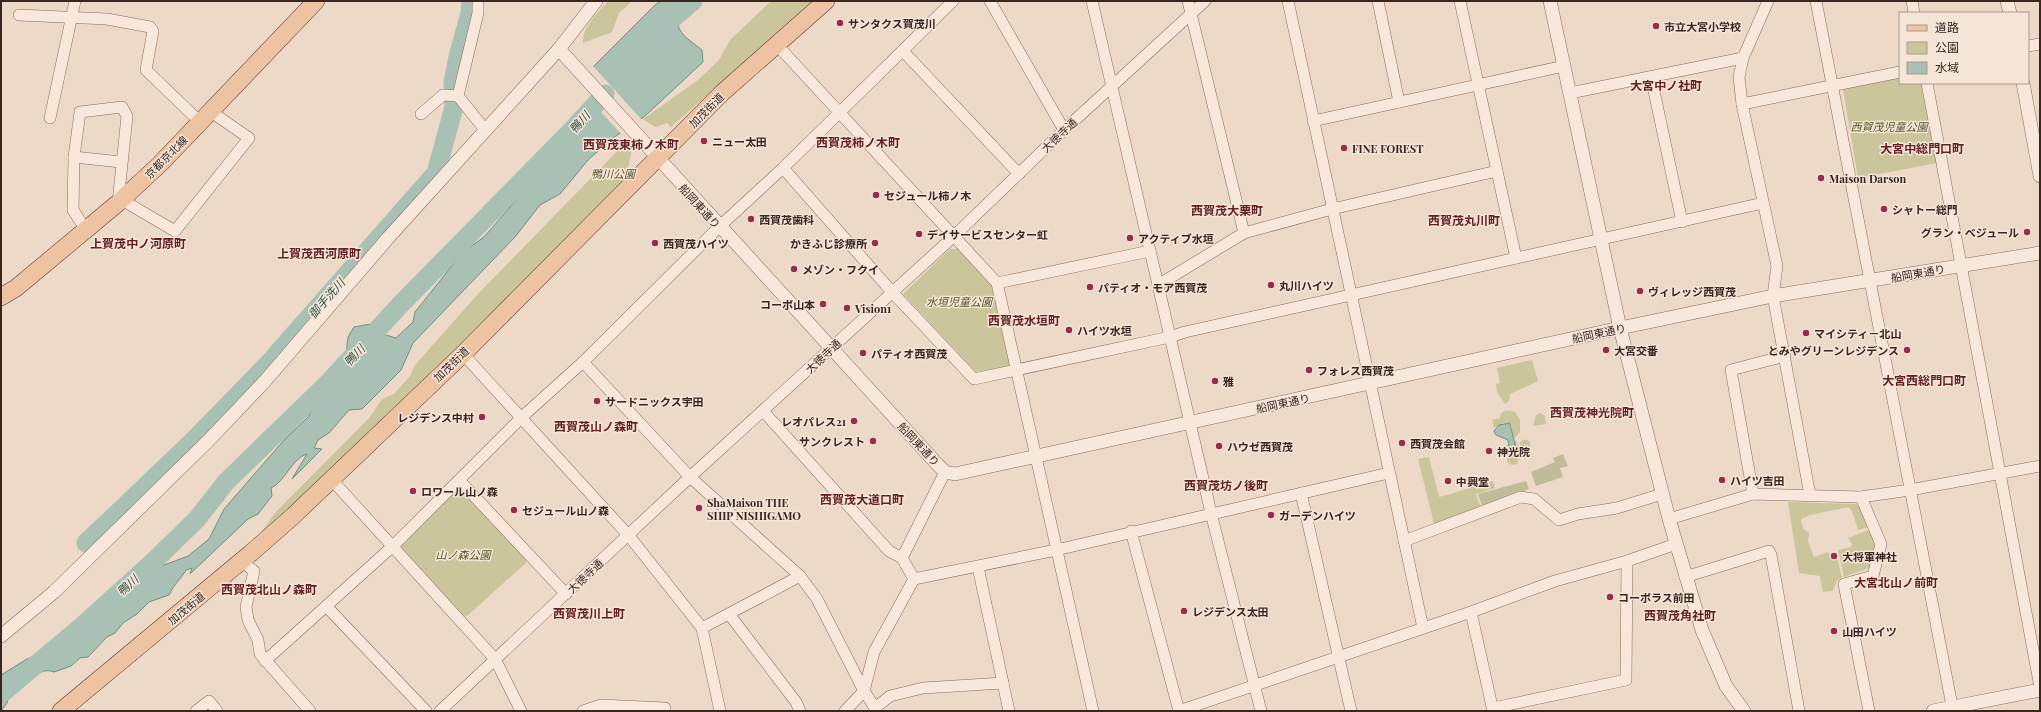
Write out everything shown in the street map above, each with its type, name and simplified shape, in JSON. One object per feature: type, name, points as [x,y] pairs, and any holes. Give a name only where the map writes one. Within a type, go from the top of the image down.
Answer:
[{"type":"main road","name":"京都京北線","points":[[1,297],[16,288],[120,202],[205,117],[316,1]]},
{"type":"main road","name":"加茂街道","points":[[61,711],[248,566],[261,545],[332,480],[463,354],[722,93],[778,46],[826,1]]},
{"type":"street","points":[[50,118],[75,1]]},
{"type":"street","points":[[458,96],[478,13],[478,1]]},
{"type":"street","points":[[1,636],[54,592],[209,440],[265,381],[388,238],[559,49],[596,1]]},
{"type":"street","points":[[265,661],[393,546],[522,417],[583,362],[719,227],[783,168],[838,112],[953,1]]},
{"type":"street","points":[[990,1],[1064,130]]},
{"type":"street","points":[[1092,1],[1110,87],[1191,423],[1211,513],[1261,711]]},
{"type":"street","points":[[1188,1],[1244,233]]},
{"type":"street","name":"大徳寺通","points":[[440,711],[629,536],[690,477],[953,237],[1110,87],[1205,1]]},
{"type":"street","points":[[1288,1],[1369,384],[1423,628]]},
{"type":"street","points":[[1378,1],[1399,102]]},
{"type":"street","points":[[1460,1],[1516,258]]},
{"type":"street","points":[[1550,1],[1602,238],[1620,328],[1662,494],[1685,577],[1702,630],[1726,686],[1744,711]]},
{"type":"street","points":[[1768,1],[1743,58],[1739,77],[1742,104],[1777,266],[1773,296],[1810,495]]},
{"type":"street","points":[[1816,1],[1952,709]]},
{"type":"street","points":[[1912,1],[1914,12]]},
{"type":"street","points":[[2007,1],[2010,12]]},
{"type":"street","points":[[19,15],[72,16],[106,19],[150,27],[154,31],[146,70],[205,117],[248,138],[175,231],[120,202],[121,162],[127,116],[122,107],[80,112],[74,158],[72,210],[86,230]]},
{"type":"street","points":[[2029,46],[2040,44]]},
{"type":"street","points":[[778,46],[997,283],[1056,550],[1094,711]]},
{"type":"street","name":"船岡東通り","points":[[559,49],[719,227],[945,472],[956,474],[1036,458],[1620,328],[1773,296],[2040,253]]},
{"type":"street","points":[[902,51],[1019,174]]},
{"type":"street","points":[[1570,93],[1743,58]]},
{"type":"street","points":[[1313,121],[1564,66]]},
{"type":"street","points":[[1742,104],[1899,72]]},
{"type":"street","points":[[1651,77],[1682,222]]},
{"type":"street","points":[[1927,84],[2040,687]]},
{"type":"street","points":[[2023,84],[2040,176]]},
{"type":"street","points":[[421,114],[443,95],[458,96],[486,131]]},
{"type":"street","points":[[74,158],[121,162]]},
{"type":"street","points":[[783,168],[892,292],[974,379],[1170,337],[1602,238],[1682,222],[1763,203]]},
{"type":"street","points":[[1158,285],[1244,233],[1332,210],[1497,171]]},
{"type":"street","points":[[997,283],[1150,251]]},
{"type":"street","points":[[463,354],[629,536],[702,628],[720,711]]},
{"type":"street","points":[[1753,494],[1731,370],[1785,356]]},
{"type":"street","points":[[583,362],[690,477],[800,576],[817,599],[864,691],[876,709],[890,696],[923,688],[1003,683]]},
{"type":"street","points":[[763,411],[889,551],[902,558],[914,579]]},
{"type":"street","points":[[1669,519],[1753,494],[1775,496],[1810,495],[1861,497],[2000,475],[2040,466]]},
{"type":"street","points":[[902,558],[945,472]]},
{"type":"street","points":[[914,579],[1056,550],[1131,531],[1389,473]]},
{"type":"street","points":[[332,480],[495,659],[521,711]]},
{"type":"street","points":[[458,480],[566,594]]},
{"type":"street","points":[[1301,493],[1351,711]]},
{"type":"street","points":[[1404,541],[1521,497],[1534,499],[1559,520],[1578,514],[1617,508],[1662,494]]},
{"type":"street","points":[[1861,497],[1881,544],[1873,576],[1844,584],[1869,711]]},
{"type":"street","points":[[1131,531],[1179,711],[1471,612],[1555,581],[1627,561],[1676,544]]},
{"type":"street","points":[[1685,577],[1769,551],[1771,555],[1799,711]]},
{"type":"street","points":[[1471,612],[1493,710],[1626,680],[1627,561]]},
{"type":"street","points":[[248,566],[246,607],[248,620],[258,640],[260,654],[310,711]]},
{"type":"street","points":[[978,567],[1009,711]]},
{"type":"street","points":[[702,628],[800,576]]},
{"type":"street","points":[[845,711],[864,691],[874,652],[914,579]]},
{"type":"street","points":[[326,606],[426,711]]},
{"type":"street","points":[[729,614],[796,702],[800,711]]},
{"type":"street","points":[[1934,711],[1952,709],[2040,690]]},
{"type":"street","points":[[196,711],[209,701],[217,711]]},
{"type":"street","points":[[583,711],[601,706],[665,708],[665,711]]},
{"type":"green space","points":[[608,1],[632,1],[619,13],[612,32],[583,43],[585,31],[588,25]]},
{"type":"green space","points":[[771,1],[813,1],[671,127],[667,123],[655,127],[643,119],[698,80],[719,60],[730,40]]},
{"type":"green space","name":"西賀茂児童公園","points":[[1899,77],[1899,84],[1921,84],[1937,163],[1858,178],[1843,89]]},
{"type":"green space","name":"鴨川公園","points":[[628,140],[631,153],[626,179],[345,460],[258,537],[275,513],[370,417],[382,399],[394,394],[410,376],[415,365],[478,294]]},
{"type":"green space","name":"水垣児童公園","points":[[950,249],[958,249],[992,284],[1011,366],[976,372],[903,294]]},
{"type":"green space","points":[[1532,360],[1538,381],[1510,394],[1509,401],[1505,404],[1497,392],[1496,384],[1500,383],[1497,368]]},
{"type":"green space","points":[[1507,410],[1515,412],[1520,420],[1520,432],[1513,440],[1511,423],[1503,423],[1494,428],[1492,420],[1500,418],[1501,413]]},
{"type":"green space","points":[[1540,413],[1545,416],[1546,424],[1533,426],[1536,415]]},
{"type":"green space","points":[[1525,439],[1529,441],[1531,445],[1529,449],[1525,451],[1521,449],[1519,445],[1521,441]]},
{"type":"green space","points":[[1516,440],[1520,454],[1517,464],[1512,465],[1507,462],[1506,447],[1508,445],[1509,453],[1513,456],[1517,455],[1518,451],[1514,442]]},
{"type":"green space","points":[[1429,457],[1439,497],[1493,481],[1495,488],[1476,494],[1480,506],[1434,524],[1418,459]]},
{"type":"green space","name":"山ノ森公園","points":[[461,489],[526,558],[526,563],[467,616],[462,615],[401,550],[401,544],[454,490]]},
{"type":"green space","points":[[1788,502],[1856,504],[1859,506],[1868,527],[1858,530],[1852,511],[1849,507],[1810,515],[1801,519],[1803,529],[1809,533],[1808,541],[1814,557],[1828,552],[1829,554],[1836,553],[1842,578],[1837,580],[1833,591],[1823,592],[1820,576],[1799,573]]},
{"type":"green space","points":[[1869,530],[1875,543],[1869,568],[1844,577],[1838,550],[1851,547],[1852,544],[1848,538]]},
{"type":"shaded area","points":[[1563,454],[1568,466],[1560,468],[1563,477],[1536,486],[1531,472],[1555,462],[1553,458]]},
{"type":"shaded area","points":[[1526,481],[1529,489],[1482,506],[1478,494]]},
{"type":"water","points":[[661,1],[685,1],[676,12],[678,26],[683,35],[702,50],[703,62],[645,116],[613,138],[588,160],[560,194],[540,205],[515,237],[413,343],[401,370],[362,409],[349,410],[329,433],[318,440],[314,448],[322,449],[292,479],[307,454],[297,460],[280,481],[271,488],[272,496],[258,514],[248,519],[190,574],[192,568],[186,570],[169,595],[149,602],[137,614],[123,623],[115,633],[107,637],[88,657],[80,658],[71,666],[54,672],[43,671],[37,673],[10,690],[7,703],[1,711],[1,703],[4,695],[1,691],[1,675],[27,659],[31,658],[33,664],[94,626],[143,576],[156,568],[188,556],[209,539],[224,509],[284,440],[308,417],[315,405],[328,395],[346,353],[348,337],[354,327],[371,324],[386,335],[396,338],[413,322],[415,312],[463,252],[484,237],[580,126],[595,101],[591,69],[655,5]]},
{"type":"water","points":[[1510,423],[1516,455],[1510,453],[1508,440],[1496,435],[1494,431],[1499,425]]},
{"type":"pier","points":[[592,65],[642,120],[622,135],[592,102],[589,69]]},
{"type":"waterway","name":"御手洗川","points":[[86,543],[193,441],[268,364],[436,173],[454,107],[453,83],[458,57],[470,13],[471,1]]},
{"type":"waterway","name":"鴨川","points":[[657,32],[693,1]]},
{"type":"waterway","name":"鴨川","points":[[1,694],[81,627],[154,561],[197,519],[226,482],[328,383],[401,304],[573,129],[605,94]]},
{"type":"place","name":"サンタクス賀茂川","points":[[840,23]]},
{"type":"place","name":"市立大宮小学校","points":[[1656,26]]},
{"type":"place","name":"ニュー太田","points":[[704,141]]},
{"type":"place","name":"FINE FOREST","points":[[1344,148]]},
{"type":"place","name":"Maison Darson","points":[[1821,178]]},
{"type":"place","name":"セジュール柿ノ木","points":[[876,195]]},
{"type":"place","name":"シャトー総門","points":[[1884,209]]},
{"type":"place","name":"西賀茂歯科","points":[[751,219]]},
{"type":"place","name":"グラン・べジュール","points":[[2027,232]]},
{"type":"place","name":"デイサービスセンター虹","points":[[919,234]]},
{"type":"place","name":"アクティブ水垣","points":[[1130,238]]},
{"type":"place","name":"西賀茂ハイツ","points":[[655,243]]},
{"type":"place","name":"かきふじ診療所","points":[[875,243]]},
{"type":"place","name":"メゾン・フクイ","points":[[794,269]]},
{"type":"place","name":"丸川ハイツ","points":[[1271,285]]},
{"type":"place","name":"パティオ・モア西賀茂","points":[[1090,287]]},
{"type":"place","name":"ヴィレッジ西賀茂","points":[[1640,291]]},
{"type":"place","name":"コーポ山本","points":[[823,304]]},
{"type":"place","name":"Vision1","points":[[847,308]]},
{"type":"place","name":"ハイツ水垣","points":[[1069,330]]},
{"type":"place","name":"マイシティ－北山","points":[[1806,333]]},
{"type":"place","name":"大宮交番","points":[[1606,350]]},
{"type":"place","name":"とみやグリーンレジデンス","points":[[1907,350]]},
{"type":"place","name":"パティオ西賀茂","points":[[863,353]]},
{"type":"place","name":"フォレス西賀茂","points":[[1309,370]]},
{"type":"place","name":"雅","points":[[1215,381]]},
{"type":"place","name":"サードニックス宇田","points":[[597,401]]},
{"type":"place","name":"レジデンス中村","points":[[482,417]]},
{"type":"place","name":"レオパレス21","points":[[854,421]]},
{"type":"place","name":"サンクレスト","points":[[873,441]]},
{"type":"place","name":"西賀茂会館","points":[[1402,443]]},
{"type":"place","name":"ハウゼ西賀茂","points":[[1219,446]]},
{"type":"place","name":"神光院","points":[[1489,451]]},
{"type":"place","name":"ハイツ吉田","points":[[1722,480]]},
{"type":"place","name":"中興堂","points":[[1448,481]]},
{"type":"place","name":"ロワール山ノ森","points":[[413,491]]},
{"type":"place","name":"ShaMaison THE SHIP NISHIGAMO","points":[[699,508]]},
{"type":"place","name":"セジュール山ノ森","points":[[514,510]]},
{"type":"place","name":"ガーデンハイツ","points":[[1271,515]]},
{"type":"place","name":"大将軍神社","points":[[1834,556]]},
{"type":"place","name":"コーポラス前田","points":[[1610,597]]},
{"type":"place","name":"レジデンス太田","points":[[1184,611]]},
{"type":"place","name":"山田ハイツ","points":[[1834,631]]},
{"type":"district","name":"大宮中ノ社町","points":[[1666,85]]},
{"type":"district","name":"西賀茂柿ノ木町","points":[[858,142]]},
{"type":"district","name":"西賀茂東柿ノ木町","points":[[631,144]]},
{"type":"district","name":"大宮中総門口町","points":[[1922,148]]},
{"type":"district","name":"西賀茂大栗町","points":[[1227,210]]},
{"type":"district","name":"西賀茂丸川町","points":[[1464,220]]},
{"type":"district","name":"上賀茂中ノ河原町","points":[[138,243]]},
{"type":"district","name":"上賀茂西河原町","points":[[319,253]]},
{"type":"district","name":"西賀茂水垣町","points":[[1024,320]]},
{"type":"district","name":"大宮西総門口町","points":[[1924,380]]},
{"type":"district","name":"西賀茂神光院町","points":[[1592,412]]},
{"type":"district","name":"西賀茂山ノ森町","points":[[596,426]]},
{"type":"district","name":"西賀茂坊ノ後町","points":[[1226,485]]},
{"type":"district","name":"西賀茂大道口町","points":[[862,499]]},
{"type":"district","name":"大宮北山ノ前町","points":[[1896,582]]},
{"type":"district","name":"西賀茂北山ノ森町","points":[[269,589]]},
{"type":"district","name":"西賀茂川上町","points":[[589,613]]},
{"type":"district","name":"西賀茂角社町","points":[[1680,615]]}]
